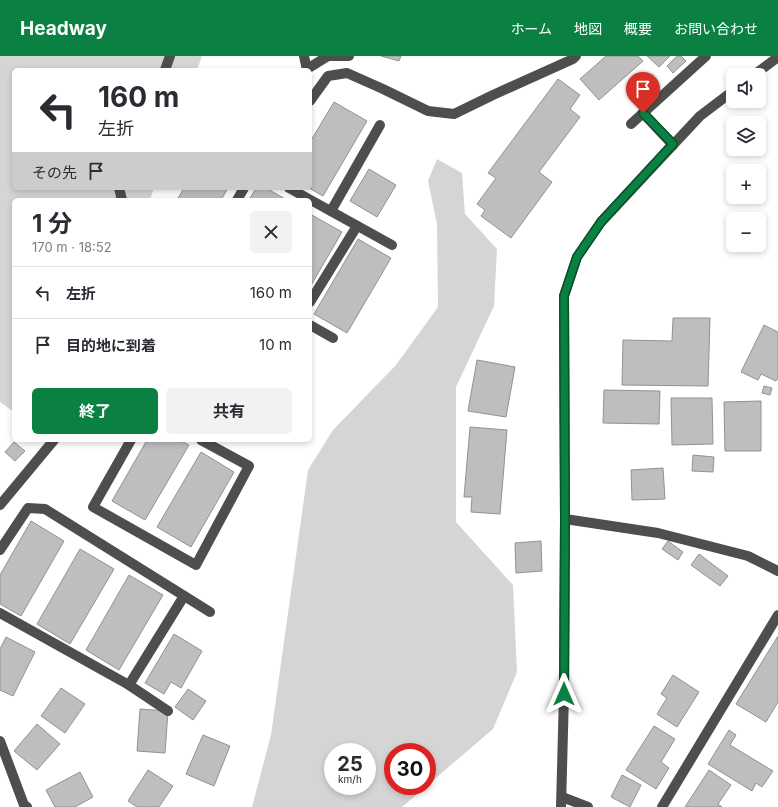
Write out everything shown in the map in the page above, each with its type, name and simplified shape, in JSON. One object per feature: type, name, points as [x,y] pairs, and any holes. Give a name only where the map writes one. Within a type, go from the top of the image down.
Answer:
[{"type":"street","points":[[166,68],[170,56]]},
{"type":"street","points":[[304,56],[307,68]]},
{"type":"street","points":[[309,68],[328,56],[349,56]]},
{"type":"street","points":[[312,98],[328,76],[347,73],[428,111],[454,114],[576,56]]},
{"type":"street","points":[[631,124],[703,57]]},
{"type":"street","points":[[763,68],[778,57]]},
{"type":"street","points":[[588,807],[562,802],[565,519],[564,296],[577,257],[601,222],[700,116],[726,96]]},
{"type":"street","points":[[643,113],[673,144]]},
{"type":"street","points":[[331,211],[380,125]]},
{"type":"street","points":[[292,190],[305,198]]},
{"type":"street","points":[[312,202],[392,245]]},
{"type":"street","points":[[312,299],[356,226]]},
{"type":"street","points":[[312,326],[333,338]]},
{"type":"street","points":[[0,506],[52,442]]},
{"type":"street","points":[[130,442],[93,507],[196,565],[249,466],[205,442]]},
{"type":"street","points":[[0,550],[28,508],[45,509],[210,612]]},
{"type":"street","points":[[565,519],[658,533],[748,556],[778,571]]},
{"type":"street","points":[[129,685],[184,596]]},
{"type":"street","points":[[0,613],[129,685],[168,711]]},
{"type":"street","points":[[662,807],[778,615]]},
{"type":"street","points":[[0,741],[24,805],[27,807]]},
{"type":"shaded area","points":[[0,56],[202,56],[198,68],[12,68],[12,190],[153,190],[151,198],[12,198],[12,411],[0,402]]},
{"type":"shaded area","points":[[437,159],[462,173],[465,214],[497,249],[494,306],[456,387],[456,522],[513,585],[517,672],[493,729],[436,778],[436,743],[384,743],[384,795],[416,795],[402,807],[252,807],[271,735],[308,470],[333,430],[396,365],[438,307],[437,224],[428,181]]},
{"type":"building","points":[[381,56],[401,56],[399,61]]},
{"type":"building","points":[[606,56],[638,56],[643,61],[599,100],[580,79]]},
{"type":"building","points":[[647,56],[670,56],[659,67]]},
{"type":"building","points":[[677,56],[681,56],[686,61],[673,73],[667,66]]},
{"type":"building","points":[[558,79],[580,95],[570,109],[580,117],[539,172],[552,182],[511,238],[481,216],[485,210],[477,204],[496,178],[488,173]]},
{"type":"building","points":[[334,102],[367,121],[323,196],[312,190],[312,139]]},
{"type":"building","points":[[369,169],[396,185],[377,217],[350,201]]},
{"type":"building","points":[[183,190],[227,190],[222,198],[178,198]]},
{"type":"building","points":[[255,190],[270,190],[284,198],[250,198]]},
{"type":"building","points":[[312,215],[342,232],[312,284]]},
{"type":"building","points":[[358,239],[391,258],[347,333],[314,314]]},
{"type":"building","points":[[673,318],[710,318],[708,386],[622,385],[623,340],[672,341]]},
{"type":"building","points":[[764,325],[778,332],[778,378],[776,381],[761,374],[758,380],[741,372]]},
{"type":"building","points":[[477,360],[515,367],[506,417],[468,411]]},
{"type":"building","points":[[764,386],[772,388],[770,395],[762,393]]},
{"type":"building","points":[[604,390],[660,391],[659,424],[603,423]]},
{"type":"building","points":[[671,398],[712,398],[713,444],[672,445]]},
{"type":"building","points":[[761,401],[761,451],[725,451],[724,402]]},
{"type":"building","points":[[470,427],[507,430],[500,514],[471,512],[472,497],[464,497]]},
{"type":"building","points":[[14,442],[25,451],[15,461],[5,452]]},
{"type":"building","points":[[146,442],[183,442],[189,445],[145,520],[112,501]]},
{"type":"building","points":[[201,452],[234,472],[191,547],[157,527]]},
{"type":"building","points":[[693,455],[714,457],[713,472],[692,471]]},
{"type":"building","points":[[663,468],[665,499],[632,500],[631,470]]},
{"type":"building","points":[[31,521],[64,541],[21,616],[0,604],[0,575]]},
{"type":"building","points":[[541,541],[542,571],[516,573],[515,543]]},
{"type":"building","points":[[668,541],[683,552],[678,560],[662,549]]},
{"type":"building","points":[[80,549],[114,569],[70,644],[37,624]]},
{"type":"building","points":[[699,554],[728,576],[720,586],[691,565]]},
{"type":"building","points":[[129,575],[163,595],[119,670],[86,650]]},
{"type":"building","points":[[174,634],[202,651],[181,688],[171,682],[164,694],[145,683]]},
{"type":"building","points":[[778,636],[778,702],[766,722],[736,704]]},
{"type":"building","points":[[6,637],[35,652],[13,696],[0,690],[0,649]]},
{"type":"building","points":[[673,675],[699,692],[677,727],[657,714],[667,698],[661,694]]},
{"type":"building","points":[[61,688],[85,704],[65,733],[41,716]]},
{"type":"building","points":[[188,689],[206,701],[193,720],[175,707]]},
{"type":"building","points":[[140,709],[168,711],[165,753],[137,751]]},
{"type":"building","points":[[37,724],[60,744],[37,770],[14,751]]},
{"type":"building","points":[[654,726],[675,739],[661,762],[669,768],[656,789],[626,770]]},
{"type":"building","points":[[729,730],[736,735],[730,745],[773,771],[762,787],[756,783],[752,791],[708,764]]},
{"type":"building","points":[[203,735],[230,746],[214,786],[186,774]]},
{"type":"building","points":[[148,770],[173,786],[159,807],[137,807],[128,801]]},
{"type":"building","points":[[709,770],[731,785],[718,804],[722,807],[685,807]]},
{"type":"building","points":[[80,772],[93,797],[75,807],[55,807],[46,790]]},
{"type":"building","points":[[622,775],[641,785],[630,807],[611,797]]},
{"type":"route","points":[[564,694],[564,296],[577,257],[601,222],[673,144],[643,113]]}]
